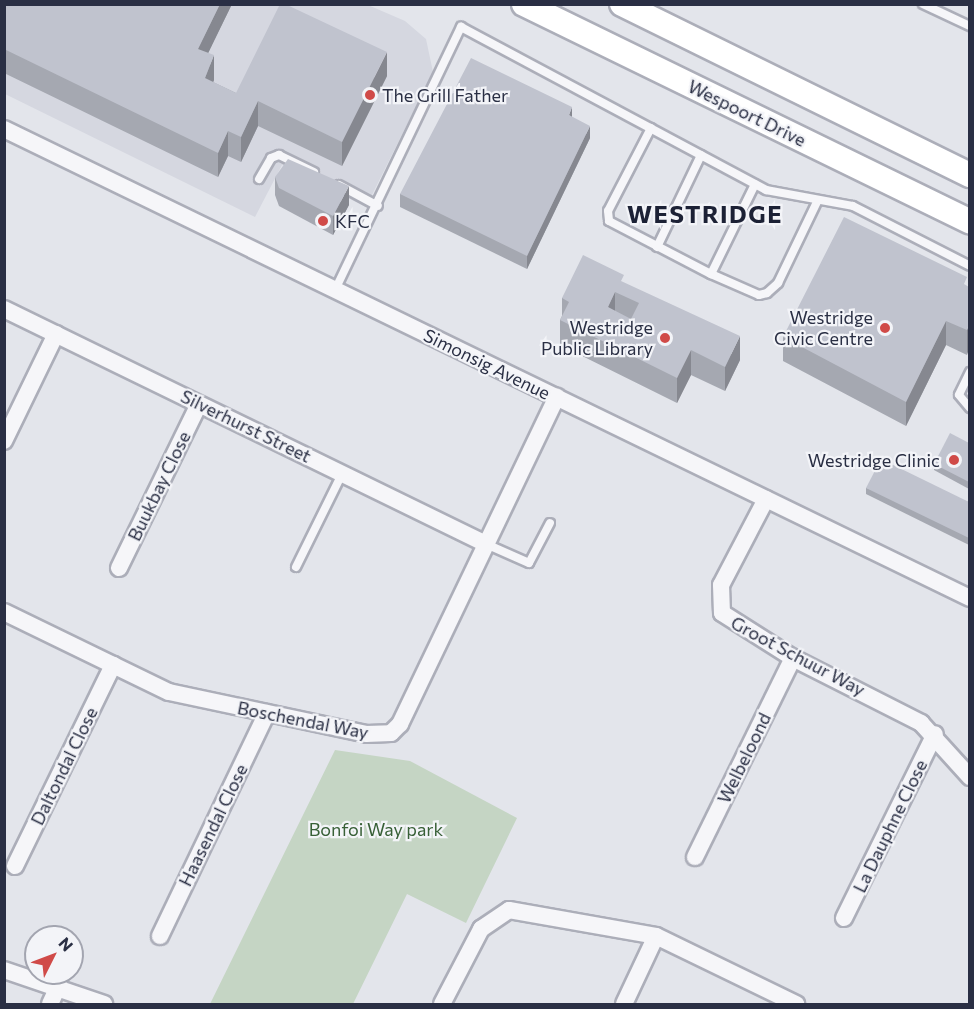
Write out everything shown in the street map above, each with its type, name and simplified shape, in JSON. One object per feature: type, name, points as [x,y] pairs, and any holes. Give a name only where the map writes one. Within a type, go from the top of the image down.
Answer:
[{"type":"main road","name":"Wespoort Drive","points":[[524,4],[969,222]]},
{"type":"main road","points":[[622,4],[969,175]]},
{"type":"street","name":"Simonsig Avenue","points":[[4,129],[969,598]]},
{"type":"street","name":"Silverhurst Street","points":[[4,309],[486,544]]},
{"type":"street","points":[[4,441],[56,334]]},
{"type":"street","name":"Boschendal Way","points":[[4,612],[170,692],[366,734],[396,729],[557,397]]},
{"type":"street","name":"Buukbay Close","points":[[119,568],[199,404]]},
{"type":"street","name":"Groot Schuur Way","points":[[766,499],[721,585],[718,602],[730,622],[793,658],[894,706],[935,734],[969,777]]},
{"type":"street","name":"Welbeloond","points":[[695,857],[793,658]]},
{"type":"street","name":"Daltondal Close","points":[[15,866],[113,666]]},
{"type":"street","name":"Haasendal Close","points":[[159,936],[267,713]]},
{"type":"street","name":"La Dauphne Close","points":[[844,918],[935,734]]},
{"type":"street","points":[[442,1005],[481,929],[509,910],[656,936],[795,1005]]},
{"type":"street","points":[[624,1005],[656,936]]},
{"type":"street","points":[[4,970],[24,975]]},
{"type":"street","points":[[50,1005],[59,985],[104,1005]]},
{"type":"lane","points":[[923,4],[969,26]]},
{"type":"lane","points":[[335,290],[378,206],[461,27],[755,184],[790,197],[853,206],[969,266]]},
{"type":"lane","points":[[651,128],[608,216],[614,226],[759,295],[778,283],[819,200]]},
{"type":"lane","points":[[657,247],[700,154]]},
{"type":"lane","points":[[259,179],[271,158],[279,155],[378,206]]},
{"type":"lane","points":[[711,274],[755,184]]},
{"type":"lane","points":[[969,372],[959,394],[969,408]]},
{"type":"lane","points":[[296,567],[342,474]]},
{"type":"lane","points":[[486,544],[529,563],[550,523]]},
{"type":"shaded area","points":[[4,5],[368,5],[405,21],[426,39],[433,72],[366,207],[282,165],[255,217],[5,94]]},
{"type":"green space","name":"Bonfoi Way park","points":[[335,750],[410,761],[517,818],[466,923],[407,894],[353,1004],[210,1004]]},
{"type":"building","points":[[4,4],[220,4],[198,49],[214,55],[205,78],[236,93],[280,4],[285,4],[387,52],[342,142],[258,101],[241,137],[228,131],[218,153],[4,49]]},
{"type":"building","points":[[471,58],[572,107],[569,115],[590,126],[527,256],[400,194]]},
{"type":"building","points":[[288,159],[349,186],[333,216],[279,188],[275,177]]},
{"type":"building","name":"Westridge Civic Centre","points":[[844,217],[967,277],[964,284],[969,287],[967,330],[946,321],[906,402],[783,337]]},
{"type":"building","points":[[583,255],[624,275],[621,281],[740,336],[725,367],[691,350],[677,378],[560,320],[569,302],[562,298]],"holes":[[[615,292],[639,303],[631,319],[608,307]]]},
{"type":"building","name":"Westridge Clinic","points":[[950,433],[969,443],[969,482],[934,464]]},
{"type":"building","points":[[881,459],[969,502],[969,538],[866,488]]},
{"type":"place","name":"The Grill Father","points":[[370,95]]},
{"type":"place","name":"KFC","points":[[323,221]]},
{"type":"place","name":"Westridge Civic Centre","points":[[885,328]]},
{"type":"place","name":"Westridge Public Library","points":[[665,338]]},
{"type":"place","name":"Westridge Clinic","points":[[954,460]]},
{"type":"district","name":"WESTRIDGE","points":[[705,214]]}]
